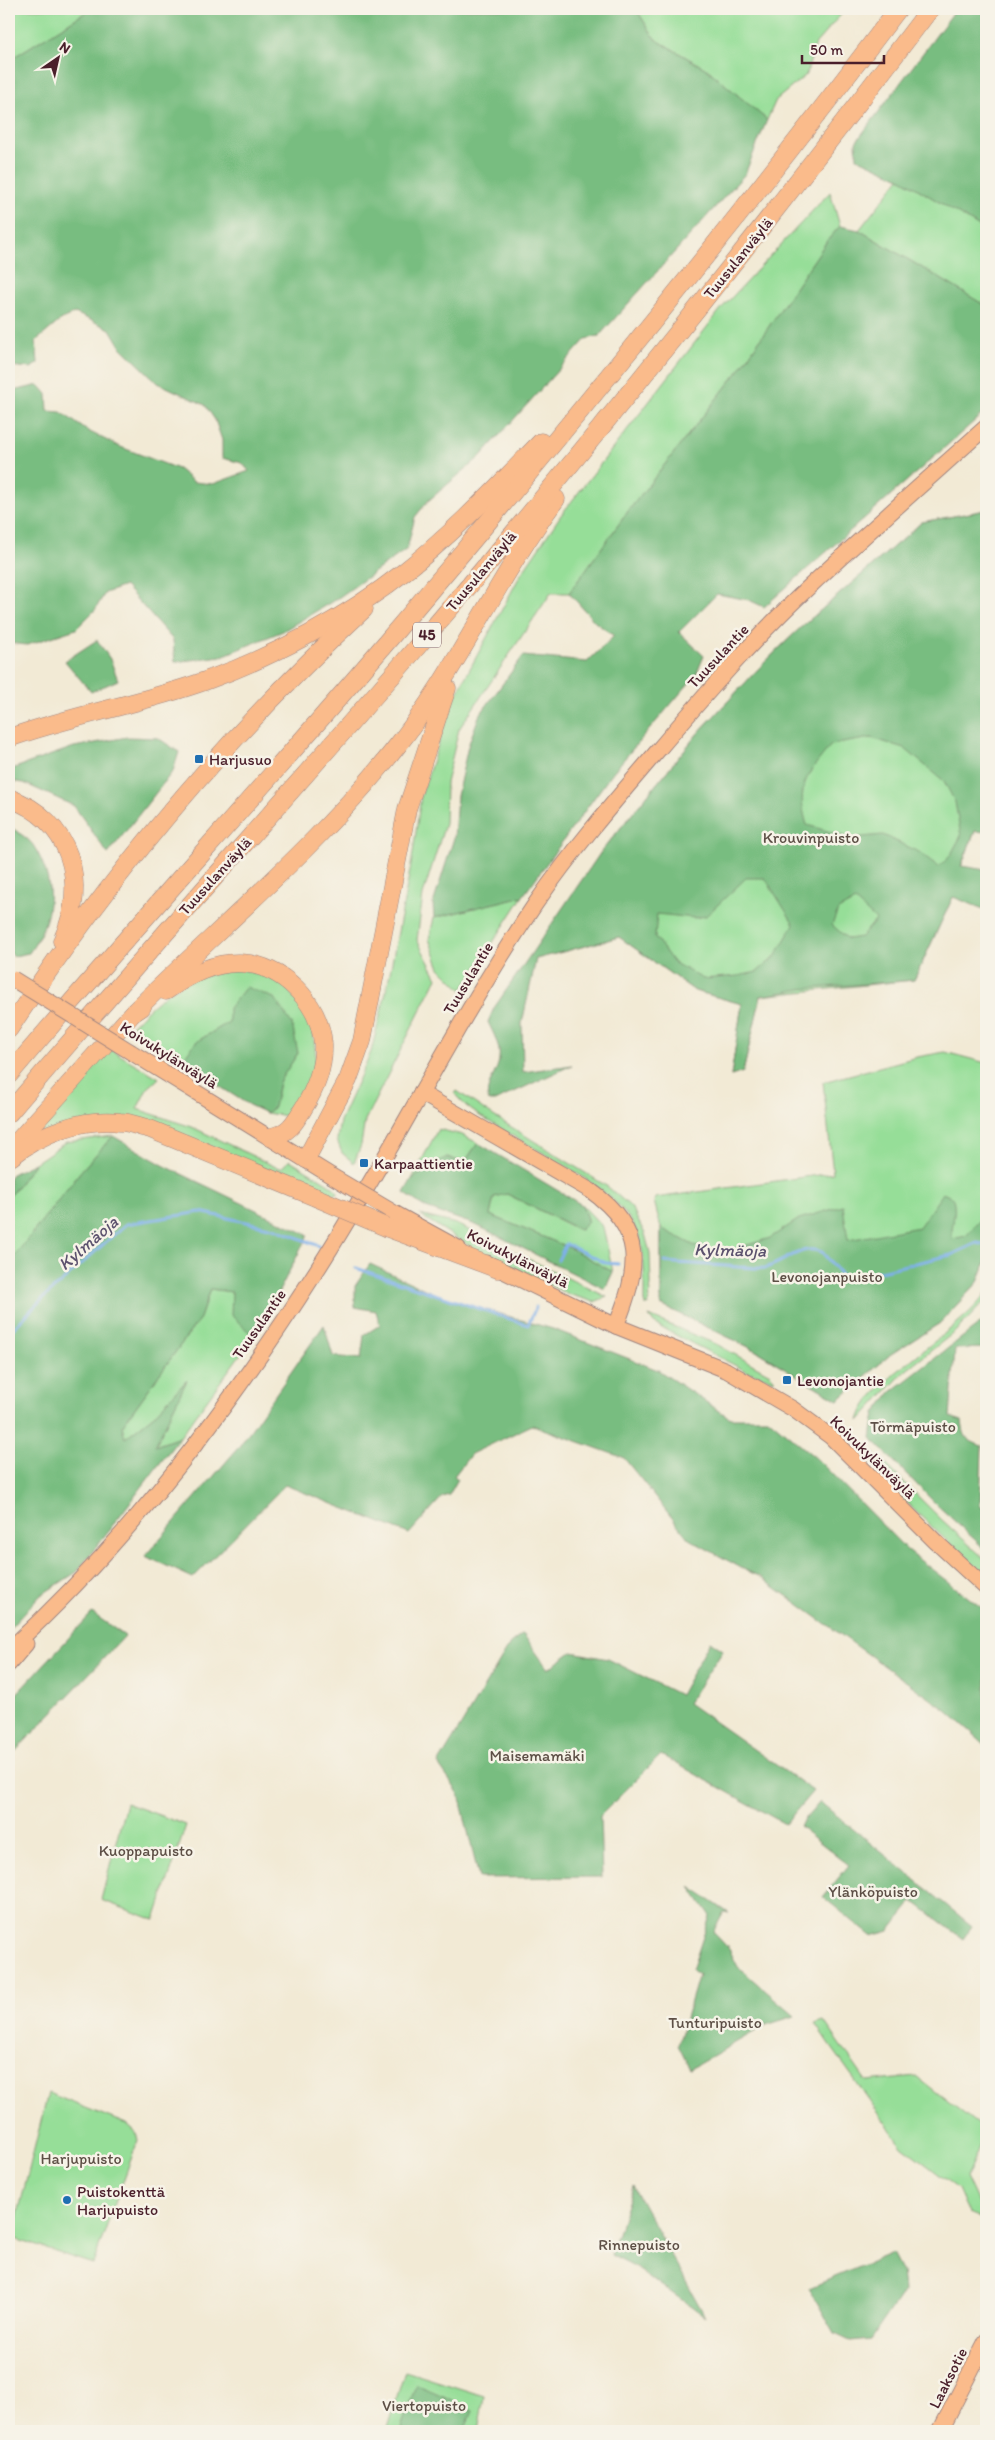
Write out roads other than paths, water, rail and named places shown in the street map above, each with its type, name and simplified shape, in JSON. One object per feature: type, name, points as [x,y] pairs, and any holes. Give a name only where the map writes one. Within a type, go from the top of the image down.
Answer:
[{"type":"highway","name":"Tuusulanväylä","points":[[9,1074],[89,980],[384,645],[736,219],[898,9]]},
{"type":"highway","name":"Tuusulanväylä","points":[[9,1113],[111,993],[411,653],[563,474],[755,236],[930,9]]},
{"type":"highway","points":[[9,1029],[50,967],[142,847],[221,752],[310,660],[403,573],[448,534],[609,375]]},
{"type":"highway","points":[[9,1151],[133,1013],[345,809],[395,750],[459,658],[534,528],[565,487],[625,398]]},
{"type":"highway","points":[[9,738],[159,696],[244,665],[309,634],[403,573]]},
{"type":"highway","points":[[306,1159],[348,1080],[362,1041],[407,809],[459,658]]},
{"type":"highway","points":[[9,798],[25,804],[54,828],[65,846],[71,864],[75,884],[70,924],[50,967]]},
{"type":"highway","points":[[133,1013],[176,983],[197,972],[220,965],[240,963],[262,967],[280,975],[297,988],[310,1005],[318,1022],[323,1043],[322,1062],[310,1099],[294,1123],[284,1133],[270,1137]]},
{"type":"highway","points":[[9,1159],[44,1136],[71,1126],[93,1121],[122,1122],[150,1129],[315,1197],[392,1221],[498,1269]]},
{"type":"main road","name":"Tuusulantie","points":[[9,1664],[55,1608],[107,1553],[228,1400],[316,1272],[501,956],[539,899],[613,804],[747,648],[808,588],[986,427]]},
{"type":"main road","name":"Koivukylänväylä","points":[[10,977],[306,1159],[392,1221]]},
{"type":"main road","points":[[421,1093],[591,1191],[615,1210],[629,1233],[634,1250],[626,1302],[616,1326]]},
{"type":"main road","name":"Koivukylänväylä","points":[[498,1269],[616,1326],[726,1370],[793,1409],[831,1437],[934,1542],[986,1588]]},
{"type":"main road","name":"Tuusulantie","points":[[9,1650],[55,1608]]},
{"type":"main road","name":"Laaksotie","points":[[940,2431],[986,2341]]},
{"type":"waterway","name":"Kylmäoja","points":[[9,1333],[39,1302],[126,1224],[200,1212],[274,1228],[319,1246]]},
{"type":"waterway","name":"Kylmäoja","points":[[664,1262],[765,1268],[800,1252],[815,1250],[822,1252],[842,1276],[849,1278],[951,1255],[977,1243],[986,1245]]},
{"type":"waterway","name":"Kylmäoja","points":[[558,1260],[566,1244],[606,1263],[618,1264]]},
{"type":"waterway","name":"Kylmäoja","points":[[356,1268],[528,1325],[536,1307]]},
{"type":"place","name":"Harjusuo","points":[[199,759]]},
{"type":"place","name":"Karpaattientie","points":[[364,1163]]},
{"type":"place","name":"Levonojantie","points":[[787,1380]]},
{"type":"place","name":"Puistokenttä Harjupuisto","points":[[67,2200]]},
{"type":"park label","name":"Krouvinpuisto","points":[[811,837]]},
{"type":"park label","name":"Levonojanpuisto","points":[[827,1276]]},
{"type":"park label","name":"Törmäpuisto","points":[[913,1426]]},
{"type":"park label","name":"Maisemamäki","points":[[537,1755]]},
{"type":"park label","name":"Kuoppapuisto","points":[[146,1850]]},
{"type":"park label","name":"Ylänköpuisto","points":[[873,1891]]},
{"type":"park label","name":"Tunturipuisto","points":[[715,2022]]},
{"type":"park label","name":"Harjupuisto","points":[[81,2158]]},
{"type":"park label","name":"Rinnepuisto","points":[[639,2244]]},
{"type":"park label","name":"Viertopuisto","points":[[424,2405]]}]
